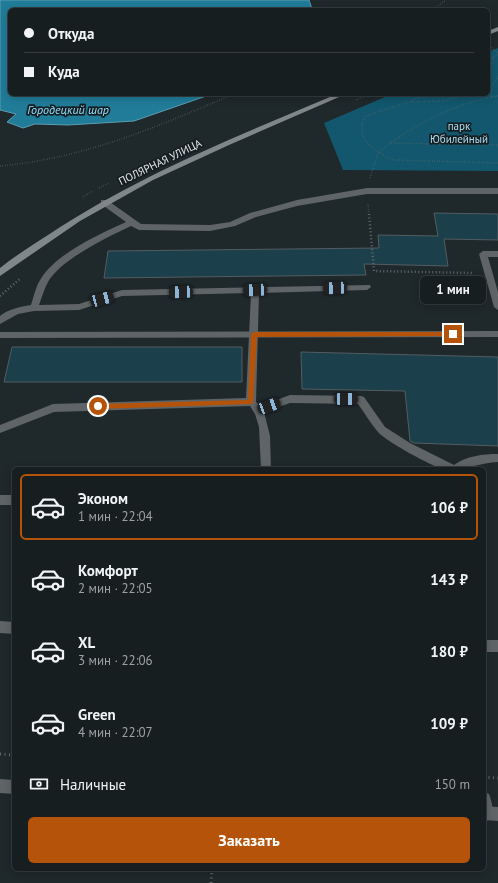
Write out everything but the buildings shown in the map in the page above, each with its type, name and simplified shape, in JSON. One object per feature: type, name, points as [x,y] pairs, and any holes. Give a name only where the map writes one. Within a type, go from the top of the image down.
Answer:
[{"type":"main road","name":"ПОЛЯРНАЯ УЛИЦА","points":[[0,273],[56,232],[104,202],[155,175],[338,96]]},
{"type":"street","points":[[104,202],[138,227],[210,228],[232,224],[253,215],[296,203],[367,190],[498,191]]},
{"type":"street","points":[[34,308],[44,279],[53,269],[102,236],[132,222]]},
{"type":"street","points":[[498,254],[483,254],[498,307]]},
{"type":"street","points":[[0,321],[16,311],[34,308],[79,307],[122,293],[367,287]]},
{"type":"street","points":[[251,402],[255,290]]},
{"type":"street","points":[[0,335],[498,334]]},
{"type":"street","points":[[259,410],[290,398],[361,400],[382,430],[406,446],[448,467]]},
{"type":"street","points":[[0,429],[53,408],[251,402],[259,410],[264,423],[266,467]]},
{"type":"street","points":[[459,467],[484,458],[498,458]]},
{"type":"street","points":[[0,500],[12,500]]},
{"type":"street","points":[[0,628],[12,628]]},
{"type":"street","points":[[486,646],[498,646]]},
{"type":"street","points":[[0,786],[12,787]]},
{"type":"path","points":[[435,8],[446,0]]},
{"type":"path","points":[[490,48],[498,54],[490,59]]},
{"type":"path","points":[[490,73],[494,56]]},
{"type":"path","points":[[492,97],[491,88],[498,76]]},
{"type":"path","points":[[0,166],[28,165],[95,148],[134,135],[229,96]]},
{"type":"path","points":[[351,102],[365,96]]},
{"type":"path","points":[[422,96],[409,102],[365,116],[361,122],[360,131],[372,148],[378,153],[393,160],[498,163]]},
{"type":"path","points":[[409,102],[443,101],[459,96]]},
{"type":"path","points":[[488,273],[374,271],[367,190],[371,170],[378,153],[390,143],[423,121],[439,113],[461,104],[498,96]]},
{"type":"path","points":[[390,143],[498,145]]},
{"type":"path","points":[[0,296],[25,274]]},
{"type":"path","points":[[0,754],[12,755]]},
{"type":"path","points":[[486,777],[498,778]]},
{"type":"path","points":[[212,871],[212,883]]},
{"type":"green space","name":"парк Юбилейный","points":[[498,48],[498,171],[343,170],[324,123],[387,96],[490,96],[490,51]]},
{"type":"green space","points":[[442,275],[479,277],[482,293],[480,297],[466,299],[455,297],[446,293],[443,286]]},
{"type":"water","name":"Городецкий шар","points":[[0,0],[309,0],[312,8],[8,8],[8,96],[206,96],[134,121],[68,125],[35,124],[23,128],[7,122],[16,114],[0,110]]},
{"type":"route","points":[[98,406],[251,402],[254,334],[453,334]]}]
